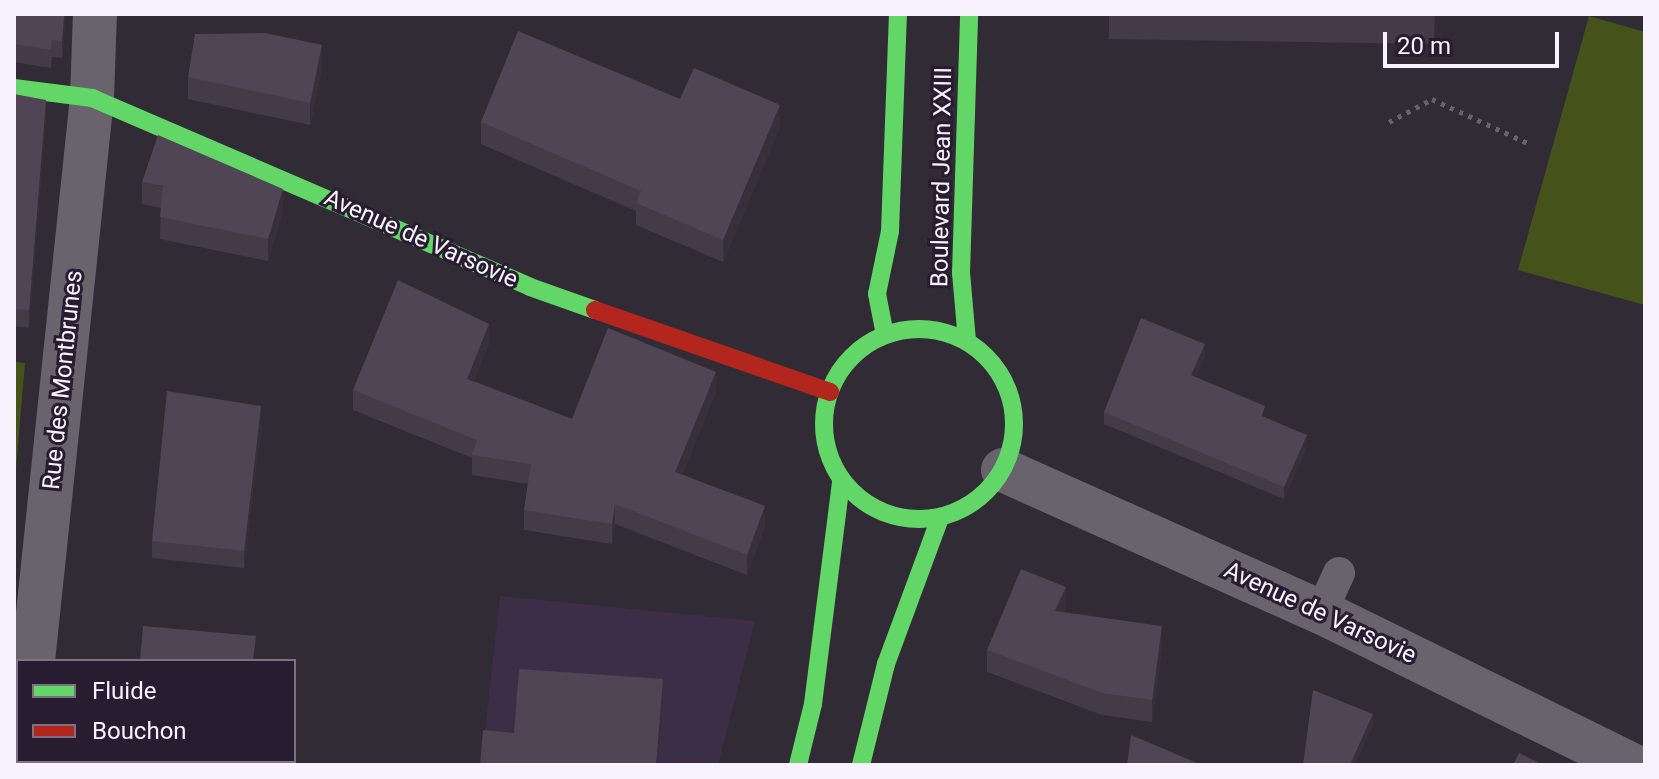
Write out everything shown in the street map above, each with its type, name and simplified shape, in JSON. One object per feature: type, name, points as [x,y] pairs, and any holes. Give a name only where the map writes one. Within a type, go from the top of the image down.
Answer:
[{"type":"main road","name":"Boulevard Jean XXIII","points":[[885,335],[877,294],[890,231],[898,14]]},
{"type":"main road","name":"Boulevard Jean XXIII","points":[[967,341],[961,273],[969,14]]},
{"type":"main road","name":"Avenue de Varsovie","points":[[14,88],[92,98],[530,287],[830,392]]},
{"type":"main road","points":[[912,329],[967,341],[990,360],[1006,384],[1014,413],[1013,443],[1003,470],[966,508],[940,518],[886,514],[841,481],[828,453],[823,422],[830,392],[842,368],[885,335],[912,329]]},
{"type":"main road","points":[[798,765],[816,690],[841,481]]},
{"type":"main road","points":[[861,765],[886,664],[940,518]]},
{"type":"street","name":"Rue des Montbrunes","points":[[33,659],[92,98],[95,14]]},
{"type":"street","name":"Avenue de Varsovie","points":[[1003,470],[1321,612],[1632,765]]},
{"type":"lane","points":[[1321,612],[1339,573]]},
{"type":"path","points":[[1389,122],[1432,99],[1530,144]]},
{"type":"shaded area","points":[[500,596],[755,621],[718,765],[481,765]]},
{"type":"green space","points":[[1589,16],[1645,32],[1645,305],[1518,270]]},
{"type":"green space","points":[[14,362],[25,363],[14,492]]},
{"type":"building","points":[[14,14],[64,14],[62,41],[52,40],[51,50],[14,44]]},
{"type":"building","points":[[518,31],[680,99],[694,68],[780,105],[723,240],[636,203],[641,191],[481,122]]},
{"type":"building","points":[[265,33],[322,45],[310,103],[188,77],[195,34]]},
{"type":"building","points":[[14,94],[46,100],[29,310],[14,309]]},
{"type":"building","points":[[158,135],[283,189],[268,239],[160,217],[163,186],[142,182]]},
{"type":"building","points":[[398,280],[489,324],[467,379],[572,419],[608,328],[716,372],[675,472],[765,506],[747,555],[615,504],[612,524],[524,510],[531,464],[472,455],[477,440],[353,390]]},
{"type":"building","points":[[1141,318],[1205,344],[1191,375],[1265,406],[1262,416],[1307,435],[1284,487],[1104,412]]},
{"type":"building","points":[[167,391],[261,406],[244,551],[152,541]]},
{"type":"building","points":[[1021,569],[1066,587],[1055,611],[1162,626],[1152,700],[1102,693],[987,650]]},
{"type":"building","points":[[143,626],[256,636],[253,659],[140,659]]},
{"type":"building","points":[[519,669],[663,679],[656,765],[480,765],[483,730],[514,733]]},
{"type":"building","points":[[1313,690],[1373,714],[1350,765],[1303,765]]},
{"type":"building","points":[[1131,735],[1202,765],[1127,765]]},
{"type":"building","points":[[1519,753],[1543,765],[1513,765]]},
{"type":"traffic: fast","points":[[885,335],[877,294],[890,231],[898,14]]},
{"type":"traffic: fast","points":[[967,341],[961,273],[969,14]]},
{"type":"traffic: fast","points":[[14,88],[92,98],[530,287],[595,310]]},
{"type":"traffic: fast","points":[[919,329],[955,336],[986,357],[1007,388],[1014,424],[1007,460],[986,491],[955,512],[919,519],[883,512],[852,491],[831,460],[824,424],[831,388],[852,357],[883,336],[919,329]]},
{"type":"traffic: fast","points":[[798,765],[813,704],[841,481]]},
{"type":"traffic: fast","points":[[861,765],[886,664],[940,518]]},
{"type":"traffic: jam","points":[[595,310],[830,392]]}]
